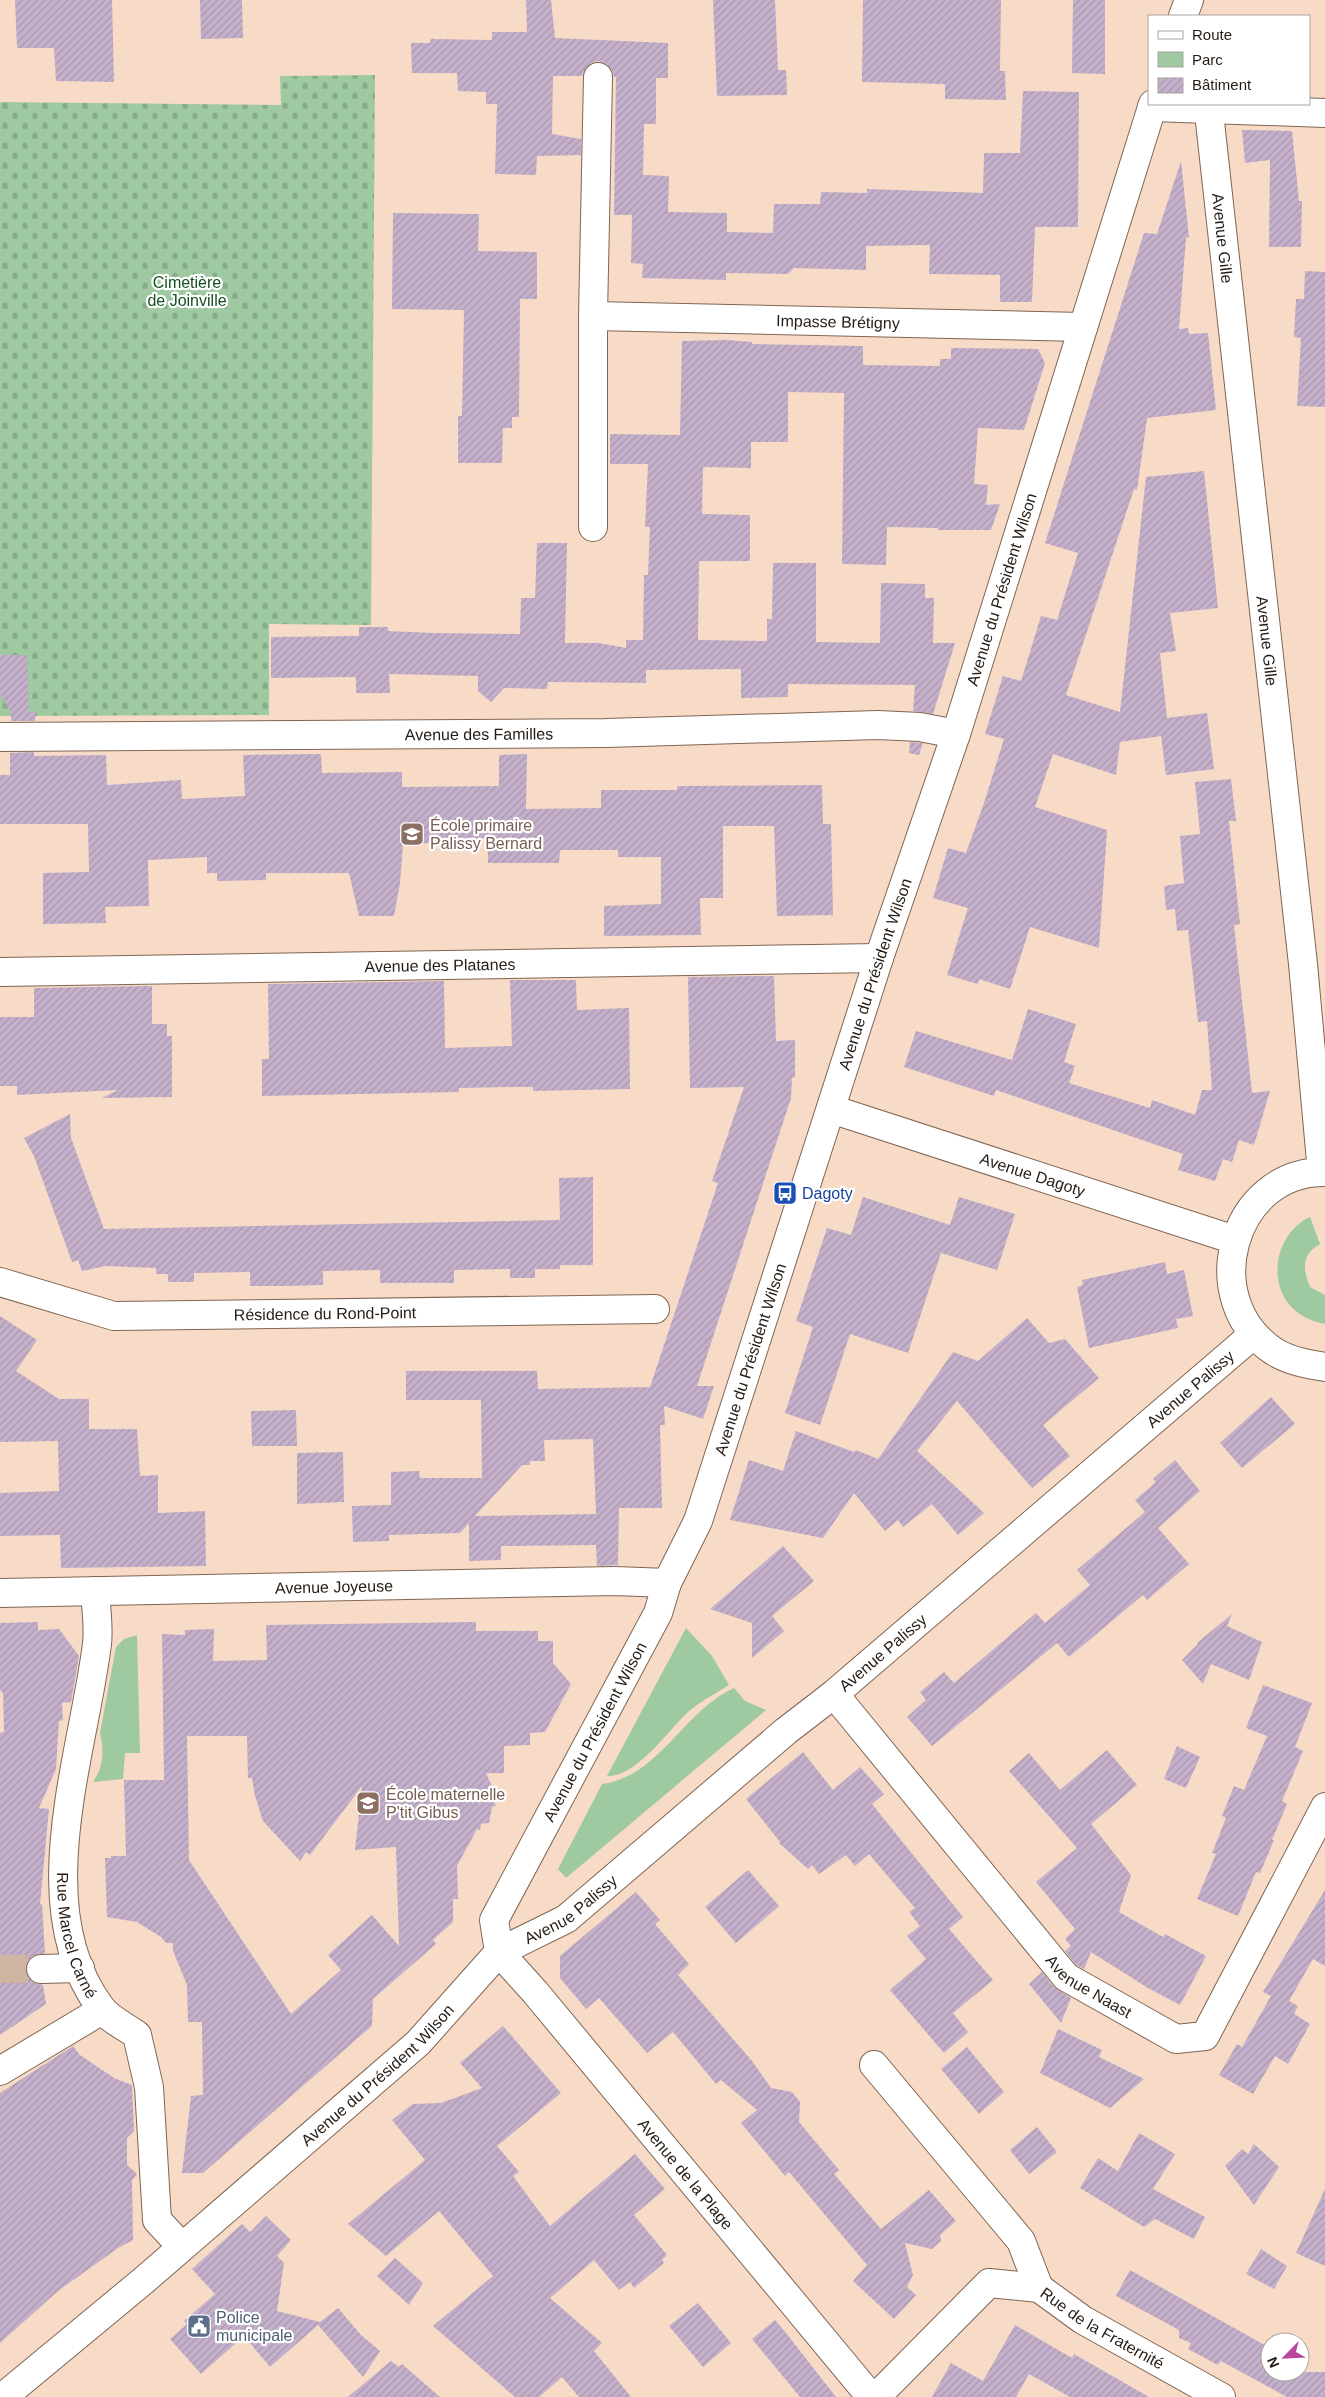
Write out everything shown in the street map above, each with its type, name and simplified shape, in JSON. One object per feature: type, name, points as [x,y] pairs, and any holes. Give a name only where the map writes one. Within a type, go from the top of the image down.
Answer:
[{"type":"street","points":[[1183,15],[1188,0]]},
{"type":"street","points":[[1197,0],[1199,15]]},
{"type":"street","points":[[593,527],[593,316],[598,77]]},
{"type":"street","points":[[1152,106],[1325,113]]},
{"type":"street","name":"Avenue du Président Wilson","points":[[3,2397],[182,2247],[418,2043],[499,1952],[494,1920],[658,1613],[667,1583],[698,1521],[879,958],[956,734],[1152,106]]},
{"type":"street","name":"Avenue Gille","points":[[1209,107],[1324,1172]]},
{"type":"street","name":"Impasse Brétigny","points":[[593,316],[1082,327]]},
{"type":"street","name":"Avenue des Familles","points":[[0,737],[606,733],[878,725],[920,727],[956,734]]},
{"type":"street","name":"Avenue des Platanes","points":[[0,972],[879,958]]},
{"type":"street","name":"Avenue Dagoty","points":[[831,1109],[1235,1240]]},
{"type":"street","points":[[1324,1172],[1291,1179],[1272,1189],[1249,1211],[1235,1240],[1230,1264],[1232,1290],[1240,1313],[1254,1334],[1274,1352],[1298,1363],[1325,1367]]},
{"type":"street","name":"Résidence du Rond-Point","points":[[0,1282],[114,1316],[656,1309]]},
{"type":"street","name":"Avenue Palissy","points":[[499,1952],[566,1919],[786,1731],[834,1694],[1254,1334]]},
{"type":"street","name":"Avenue Joyeuse","points":[[0,1593],[615,1581],[667,1583]]},
{"type":"street","name":"Rue Marcel Carné","points":[[95,1591],[97,1642],[64,1833],[65,1927],[84,1981],[102,2010],[137,2035],[149,2087],[156,2220],[182,2247]]},
{"type":"street","name":"Avenue Naast","points":[[834,1694],[1066,1977],[1176,2039],[1205,2036],[1325,1807]]},
{"type":"street","name":"Avenue de la Plage","points":[[499,1952],[871,2397]]},
{"type":"street","points":[[41,1970],[80,1968]]},
{"type":"street","points":[[0,2071],[102,2010]]},
{"type":"street","points":[[874,2065],[1021,2241],[1039,2288]]},
{"type":"street","name":"Rue de la Fraternité","points":[[876,2397],[989,2283],[1039,2288],[1083,2320],[1221,2397]]},
{"type":"green space","name":"Cimetière de Joinville","points":[[375,75],[371,625],[269,624],[269,715],[0,716],[0,102],[281,105],[280,76]]},
{"type":"green space","points":[[1310,1217],[1320,1244],[1309,1253],[1305,1268],[1310,1287],[1325,1295],[1325,1324],[1305,1317],[1296,1311],[1288,1303],[1278,1280],[1278,1267],[1284,1243],[1299,1224]]},
{"type":"green space","points":[[686,1628],[712,1656],[729,1685],[687,1713],[640,1762],[618,1775],[607,1776]]},
{"type":"green space","points":[[137,1635],[140,1753],[125,1753],[123,1779],[93,1782],[101,1764],[102,1746],[100,1733],[116,1647],[124,1639]]},
{"type":"green space","points":[[734,1688],[745,1701],[766,1710],[566,1878],[558,1869],[602,1784],[622,1779],[640,1769],[716,1698]]},
{"type":"building","points":[[15,0],[112,0],[114,82],[56,81],[54,48],[17,48]]},
{"type":"building","points":[[200,0],[242,0],[243,38],[201,39]]},
{"type":"building","points":[[526,0],[551,0],[555,38],[668,43],[668,78],[656,78],[656,124],[644,124],[643,175],[669,176],[668,212],[727,213],[727,232],[773,233],[774,204],[820,204],[821,192],[867,193],[867,189],[983,193],[984,153],[1020,153],[1023,91],[1079,92],[1078,227],[1035,227],[1032,302],[1000,302],[1000,275],[929,274],[930,245],[866,246],[866,270],[794,268],[788,274],[726,273],[726,280],[642,278],[643,264],[631,263],[632,215],[614,215],[616,77],[614,77],[612,70],[606,64],[599,61],[591,63],[585,69],[582,76],[553,76],[552,134],[581,139],[581,155],[537,156],[536,175],[495,174],[497,104],[486,104],[486,92],[458,91],[457,73],[412,73],[411,43],[430,43],[431,39],[492,40],[492,32],[527,32]]},
{"type":"building","points":[[713,0],[775,0],[778,70],[786,70],[787,95],[717,96]]},
{"type":"building","points":[[863,0],[1001,0],[1000,71],[1005,71],[1006,100],[945,99],[945,84],[862,82]]},
{"type":"building","points":[[1073,0],[1105,0],[1105,74],[1072,73]]},
{"type":"building","points":[[1242,130],[1292,131],[1299,201],[1302,201],[1301,247],[1269,247],[1270,160],[1245,163]]},
{"type":"building","points":[[1181,161],[1189,238],[1186,237],[1179,329],[1188,328],[1189,334],[1208,333],[1216,410],[1147,418],[1137,490],[1134,489],[1066,695],[1120,712],[1146,477],[1204,471],[1218,608],[1170,613],[1176,651],[1160,653],[1167,718],[1207,713],[1214,769],[1166,775],[1161,736],[1120,742],[1116,775],[1053,754],[1035,807],[1107,830],[1099,948],[1030,927],[1010,989],[979,979],[978,984],[947,975],[968,908],[933,898],[948,848],[966,853],[984,803],[1004,739],[985,734],[1003,676],[1021,681],[1041,616],[1057,620],[1078,553],[1045,543],[1144,233],[1157,234]]},
{"type":"building","points":[[393,213],[479,214],[478,251],[537,252],[537,299],[520,299],[519,417],[512,417],[512,428],[503,428],[502,463],[458,463],[458,416],[462,416],[464,310],[392,309]]},
{"type":"building","points":[[1305,271],[1325,272],[1325,407],[1297,406],[1301,338],[1294,337],[1296,299],[1304,299]]},
{"type":"building","points":[[726,340],[752,342],[752,344],[863,346],[863,365],[940,366],[940,359],[951,359],[951,348],[1038,349],[1045,363],[1024,430],[978,428],[974,484],[988,485],[986,505],[1000,504],[991,530],[938,530],[938,528],[887,527],[886,565],[842,564],[844,393],[788,392],[788,442],[751,442],[751,468],[703,467],[702,514],[750,515],[750,561],[699,561],[698,640],[767,641],[767,619],[772,619],[773,563],[816,563],[816,642],[880,643],[881,583],[925,584],[925,598],[934,598],[933,643],[955,643],[933,714],[913,711],[915,685],[788,684],[788,697],[741,698],[741,669],[646,670],[646,683],[548,682],[547,689],[504,688],[491,702],[478,691],[478,676],[389,674],[390,693],[356,693],[356,677],[271,678],[271,637],[359,636],[359,627],[388,627],[388,631],[434,633],[520,634],[521,598],[535,598],[537,543],[567,543],[565,643],[599,643],[626,648],[626,640],[643,640],[644,575],[648,575],[650,527],[645,527],[648,464],[610,464],[610,434],[680,435],[682,341]]},
{"type":"building","points":[[0,655],[27,655],[29,712],[36,712],[35,721],[11,721],[11,714],[0,692]]},
{"type":"building","points":[[910,742],[923,743],[919,755],[909,753]]},
{"type":"building","points":[[34,752],[34,756],[106,755],[107,785],[181,780],[182,799],[245,796],[243,755],[321,754],[322,773],[402,772],[402,787],[499,786],[499,755],[527,754],[526,809],[601,808],[601,790],[677,790],[677,786],[822,785],[823,824],[831,824],[833,915],[777,916],[774,826],[723,826],[723,898],[700,898],[701,935],[604,936],[604,906],[661,904],[661,857],[618,857],[618,850],[560,850],[559,863],[488,863],[488,838],[403,845],[400,883],[394,916],[359,916],[349,873],[266,873],[266,880],[217,881],[217,873],[207,873],[207,857],[148,860],[149,906],[105,907],[106,923],[43,924],[43,873],[89,872],[88,824],[0,824],[0,775],[10,775],[10,753]]},
{"type":"building","points":[[1231,779],[1236,821],[1229,821],[1240,924],[1234,925],[1252,1093],[1270,1091],[1254,1145],[1239,1140],[1232,1162],[1223,1159],[1215,1181],[1178,1170],[1183,1154],[996,1090],[994,1096],[904,1067],[916,1031],[1012,1060],[1028,1009],[1076,1024],[1064,1062],[1075,1066],[1069,1083],[1150,1108],[1152,1100],[1195,1115],[1202,1090],[1212,1090],[1207,1021],[1198,1022],[1188,930],[1177,931],[1175,909],[1166,910],[1164,886],[1184,883],[1180,836],[1200,834],[1195,782]]},
{"type":"building","points":[[774,976],[776,1041],[795,1040],[795,1077],[792,1078],[791,1098],[697,1386],[714,1386],[703,1419],[664,1406],[665,1425],[660,1425],[662,1508],[619,1508],[618,1565],[597,1566],[596,1545],[501,1546],[501,1560],[469,1561],[469,1523],[460,1533],[389,1535],[389,1541],[353,1542],[352,1506],[391,1505],[391,1472],[419,1471],[420,1478],[482,1478],[481,1400],[406,1400],[406,1371],[537,1371],[538,1389],[650,1387],[718,1183],[712,1181],[744,1087],[690,1088],[688,977]],"holes":[[[593,1439],[596,1514],[475,1516],[522,1465],[530,1465],[530,1461],[545,1461],[544,1440]]]},
{"type":"building","points":[[510,980],[576,980],[577,1010],[629,1008],[630,1089],[533,1091],[533,1087],[508,1087],[459,1088],[459,1092],[262,1096],[262,1059],[269,1059],[268,984],[444,981],[445,1048],[512,1046]]},
{"type":"building","points":[[152,986],[152,1024],[167,1024],[167,1036],[172,1036],[172,1097],[102,1098],[118,1090],[17,1095],[17,1086],[0,1086],[0,1017],[34,1017],[34,988]]},
{"type":"building","points":[[70,1114],[71,1138],[104,1229],[560,1220],[559,1178],[593,1177],[593,1265],[560,1265],[560,1269],[535,1269],[535,1278],[510,1278],[510,1269],[454,1270],[454,1283],[380,1283],[380,1270],[323,1271],[323,1285],[285,1286],[250,1286],[250,1272],[194,1273],[194,1282],[168,1282],[168,1274],[156,1274],[156,1268],[106,1266],[82,1271],[78,1260],[72,1262],[34,1156],[24,1138]]},
{"type":"building","points":[[863,1197],[950,1225],[959,1197],[1015,1214],[997,1270],[941,1253],[908,1353],[850,1334],[820,1425],[785,1413],[813,1327],[796,1321],[827,1228],[851,1235]]},
{"type":"building","points":[[1165,1262],[1167,1274],[1184,1270],[1193,1316],[1176,1319],[1178,1328],[1089,1348],[1077,1287],[1083,1285],[1082,1280]]},
{"type":"building","points":[[0,1316],[37,1340],[16,1371],[59,1399],[89,1399],[89,1429],[137,1429],[140,1476],[158,1475],[158,1513],[205,1511],[206,1566],[61,1568],[60,1535],[0,1536],[0,1493],[59,1491],[58,1441],[0,1442]]},
{"type":"building","points":[[1027,1318],[1049,1343],[1065,1339],[1099,1378],[1043,1425],[1070,1456],[1032,1488],[957,1401],[917,1451],[984,1513],[958,1535],[932,1504],[903,1527],[898,1520],[885,1531],[854,1493],[823,1538],[730,1520],[749,1460],[783,1471],[796,1431],[878,1459],[953,1352],[978,1361]]},
{"type":"building","points":[[1271,1397],[1295,1424],[1242,1468],[1220,1443]]},
{"type":"building","points":[[296,1410],[297,1446],[252,1446],[251,1411]]},
{"type":"building","points":[[343,1452],[344,1502],[297,1504],[297,1453]]},
{"type":"building","points":[[1175,1460],[1200,1491],[1158,1528],[1189,1564],[1147,1600],[1143,1595],[1069,1657],[1057,1643],[932,1746],[907,1717],[926,1700],[920,1692],[944,1672],[954,1683],[1036,1613],[1045,1623],[1090,1585],[1077,1570],[1145,1512],[1135,1500],[1156,1482],[1153,1479]]},
{"type":"building","points":[[783,1546],[814,1581],[772,1616],[784,1631],[752,1658],[752,1623],[710,1609]]},
{"type":"building","points":[[1232,1614],[1227,1626],[1262,1642],[1249,1680],[1211,1664],[1203,1684],[1182,1660],[1197,1643]]},
{"type":"building","points":[[38,1622],[38,1630],[59,1629],[79,1656],[71,1702],[62,1703],[63,1720],[59,1721],[56,1769],[39,1808],[49,1809],[40,1904],[42,1904],[45,1953],[32,1956],[27,1962],[25,1970],[28,1978],[33,1982],[43,1985],[46,2004],[0,2035],[0,1733],[4,1732],[3,1693],[0,1690],[0,1623]]},
{"type":"building","points":[[476,1622],[476,1631],[538,1631],[538,1641],[553,1641],[553,1663],[571,1684],[545,1732],[530,1733],[530,1745],[504,1746],[504,1773],[486,1773],[498,1800],[494,1801],[496,1806],[492,1807],[489,1823],[481,1824],[480,1830],[477,1829],[457,1866],[458,1899],[453,1899],[453,1922],[433,1940],[436,1944],[373,1999],[372,2026],[203,2173],[182,2173],[191,2096],[203,2095],[202,2022],[188,2022],[187,1985],[173,1951],[173,1943],[166,1943],[161,1937],[137,1922],[107,1917],[105,1858],[126,1856],[124,1780],[164,1780],[162,1634],[185,1635],[185,1630],[214,1629],[213,1661],[267,1660],[266,1625]],"holes":[[[187,1736],[247,1736],[248,1778],[252,1778],[255,1796],[263,1821],[300,1861],[306,1852],[310,1855],[362,1786],[355,1850],[396,1847],[399,1946],[372,1915],[328,1955],[341,1970],[291,2014],[189,1860]]]},
{"type":"building","points":[[1263,1685],[1312,1703],[1295,1747],[1303,1751],[1282,1801],[1287,1804],[1260,1873],[1256,1872],[1238,1916],[1197,1899],[1216,1854],[1212,1853],[1226,1818],[1222,1816],[1234,1786],[1244,1790],[1267,1736],[1246,1728]]},
{"type":"building","points":[[1177,1746],[1200,1757],[1186,1788],[1164,1779]]},
{"type":"building","points":[[1107,1750],[1137,1785],[1091,1824],[1131,1875],[1119,1912],[1163,1937],[1165,1934],[1206,1956],[1180,2005],[1148,1988],[1091,1952],[1084,1969],[1076,1965],[1065,1951],[1071,1946],[1065,1939],[1075,1929],[1036,1882],[1077,1848],[1009,1771],[1029,1753],[1060,1790]]},
{"type":"building","points":[[803,1752],[833,1790],[860,1767],[884,1794],[872,1804],[963,1917],[949,1929],[993,1980],[953,2013],[968,2032],[944,2053],[890,1990],[926,1959],[907,1936],[920,1926],[909,1912],[915,1908],[869,1854],[855,1866],[846,1855],[819,1874],[812,1865],[808,1869],[779,1843],[746,1799]]},
{"type":"building","points":[[748,1870],[779,1906],[736,1943],[705,1907]]},
{"type":"building","points":[[1325,1890],[1325,1966],[1313,1959],[1289,2001],[1298,2006],[1294,2014],[1310,2024],[1288,2064],[1275,2056],[1253,2094],[1219,2075],[1237,2044],[1242,2047],[1271,1996],[1263,1992]]},
{"type":"building","points":[[636,1892],[660,1920],[655,1924],[689,1964],[678,1975],[752,2061],[771,2088],[792,2092],[800,2102],[799,2122],[839,2170],[834,2174],[881,2229],[929,2190],[956,2221],[940,2235],[941,2241],[932,2249],[905,2243],[913,2275],[907,2287],[916,2295],[894,2319],[853,2281],[867,2265],[789,2172],[785,2176],[741,2123],[757,2110],[721,2080],[716,2084],[673,2032],[647,2053],[599,1998],[586,2009],[560,1978],[560,1956]]},
{"type":"building","points":[[1042,1972],[1054,1987],[1071,1998],[1061,2023],[1029,1984]]},
{"type":"building","points":[[503,2026],[561,2093],[497,2146],[519,2172],[513,2176],[550,2226],[635,2154],[665,2189],[634,2215],[667,2255],[662,2260],[664,2263],[634,2288],[630,2282],[619,2290],[594,2260],[550,2298],[602,2343],[594,2351],[631,2397],[579,2397],[562,2377],[539,2397],[515,2397],[433,2326],[493,2276],[439,2211],[386,2256],[348,2224],[425,2160],[392,2120],[413,2104],[441,2103],[482,2088],[460,2063]]},
{"type":"building","points":[[1058,2029],[1102,2050],[1099,2057],[1144,2079],[1110,2108],[1040,2073]]},
{"type":"building","points":[[73,2046],[80,2055],[114,2078],[132,2085],[134,2131],[127,2138],[127,2165],[137,2174],[132,2180],[133,2240],[118,2248],[58,2291],[0,2343],[0,2093]]},
{"type":"building","points":[[967,2047],[1004,2092],[979,2114],[941,2069]]},
{"type":"building","points":[[1037,2127],[1057,2152],[1029,2174],[1010,2150]]},
{"type":"building","points":[[1139,2133],[1175,2154],[1153,2189],[1205,2217],[1194,2239],[1155,2219],[1144,2227],[1080,2188],[1098,2158],[1118,2171]]},
{"type":"building","points":[[1254,2144],[1279,2167],[1254,2205],[1225,2166],[1242,2149],[1248,2154]]},
{"type":"building","points":[[1325,2189],[1325,2266],[1296,2253]]},
{"type":"building","points":[[266,2216],[291,2240],[277,2256],[284,2263],[277,2311],[320,2322],[338,2308],[361,2335],[380,2351],[363,2377],[318,2325],[270,2367],[244,2336],[201,2374],[170,2339],[187,2324],[184,2321],[215,2294],[192,2269],[242,2224],[250,2232]]},
{"type":"building","points":[[1261,2249],[1287,2266],[1274,2289],[1246,2274]]},
{"type":"building","points":[[395,2258],[423,2283],[409,2305],[377,2276]]},
{"type":"building","points":[[1130,2270],[1260,2342],[1260,2382],[1310,2382],[1310,2372],[1325,2372],[1325,2397],[1287,2397],[1221,2361],[1218,2365],[1188,2349],[1191,2343],[1179,2338],[1179,2330],[1116,2296]]},
{"type":"building","points":[[698,2303],[731,2343],[703,2367],[669,2326]]},
{"type":"building","points":[[775,2320],[836,2397],[800,2397],[752,2339]]},
{"type":"building","points":[[1015,2325],[1072,2358],[1074,2354],[1149,2397],[1070,2397],[1029,2374],[1016,2397],[932,2397],[951,2363],[983,2381]]},
{"type":"building","points":[[391,2361],[399,2367],[402,2364],[440,2397],[348,2397]]},
{"type":"tunnel","points":[[0,1969],[41,1969]]},
{"type":"place","name":"École primaire Palissy Bernard","points":[[412,834]]},
{"type":"place","name":"Dagoty","points":[[785,1193]]},
{"type":"place","name":"École maternelle P'tit Gibus","points":[[368,1803]]},
{"type":"place","name":"Police municipale","points":[[199,2326]]}]
